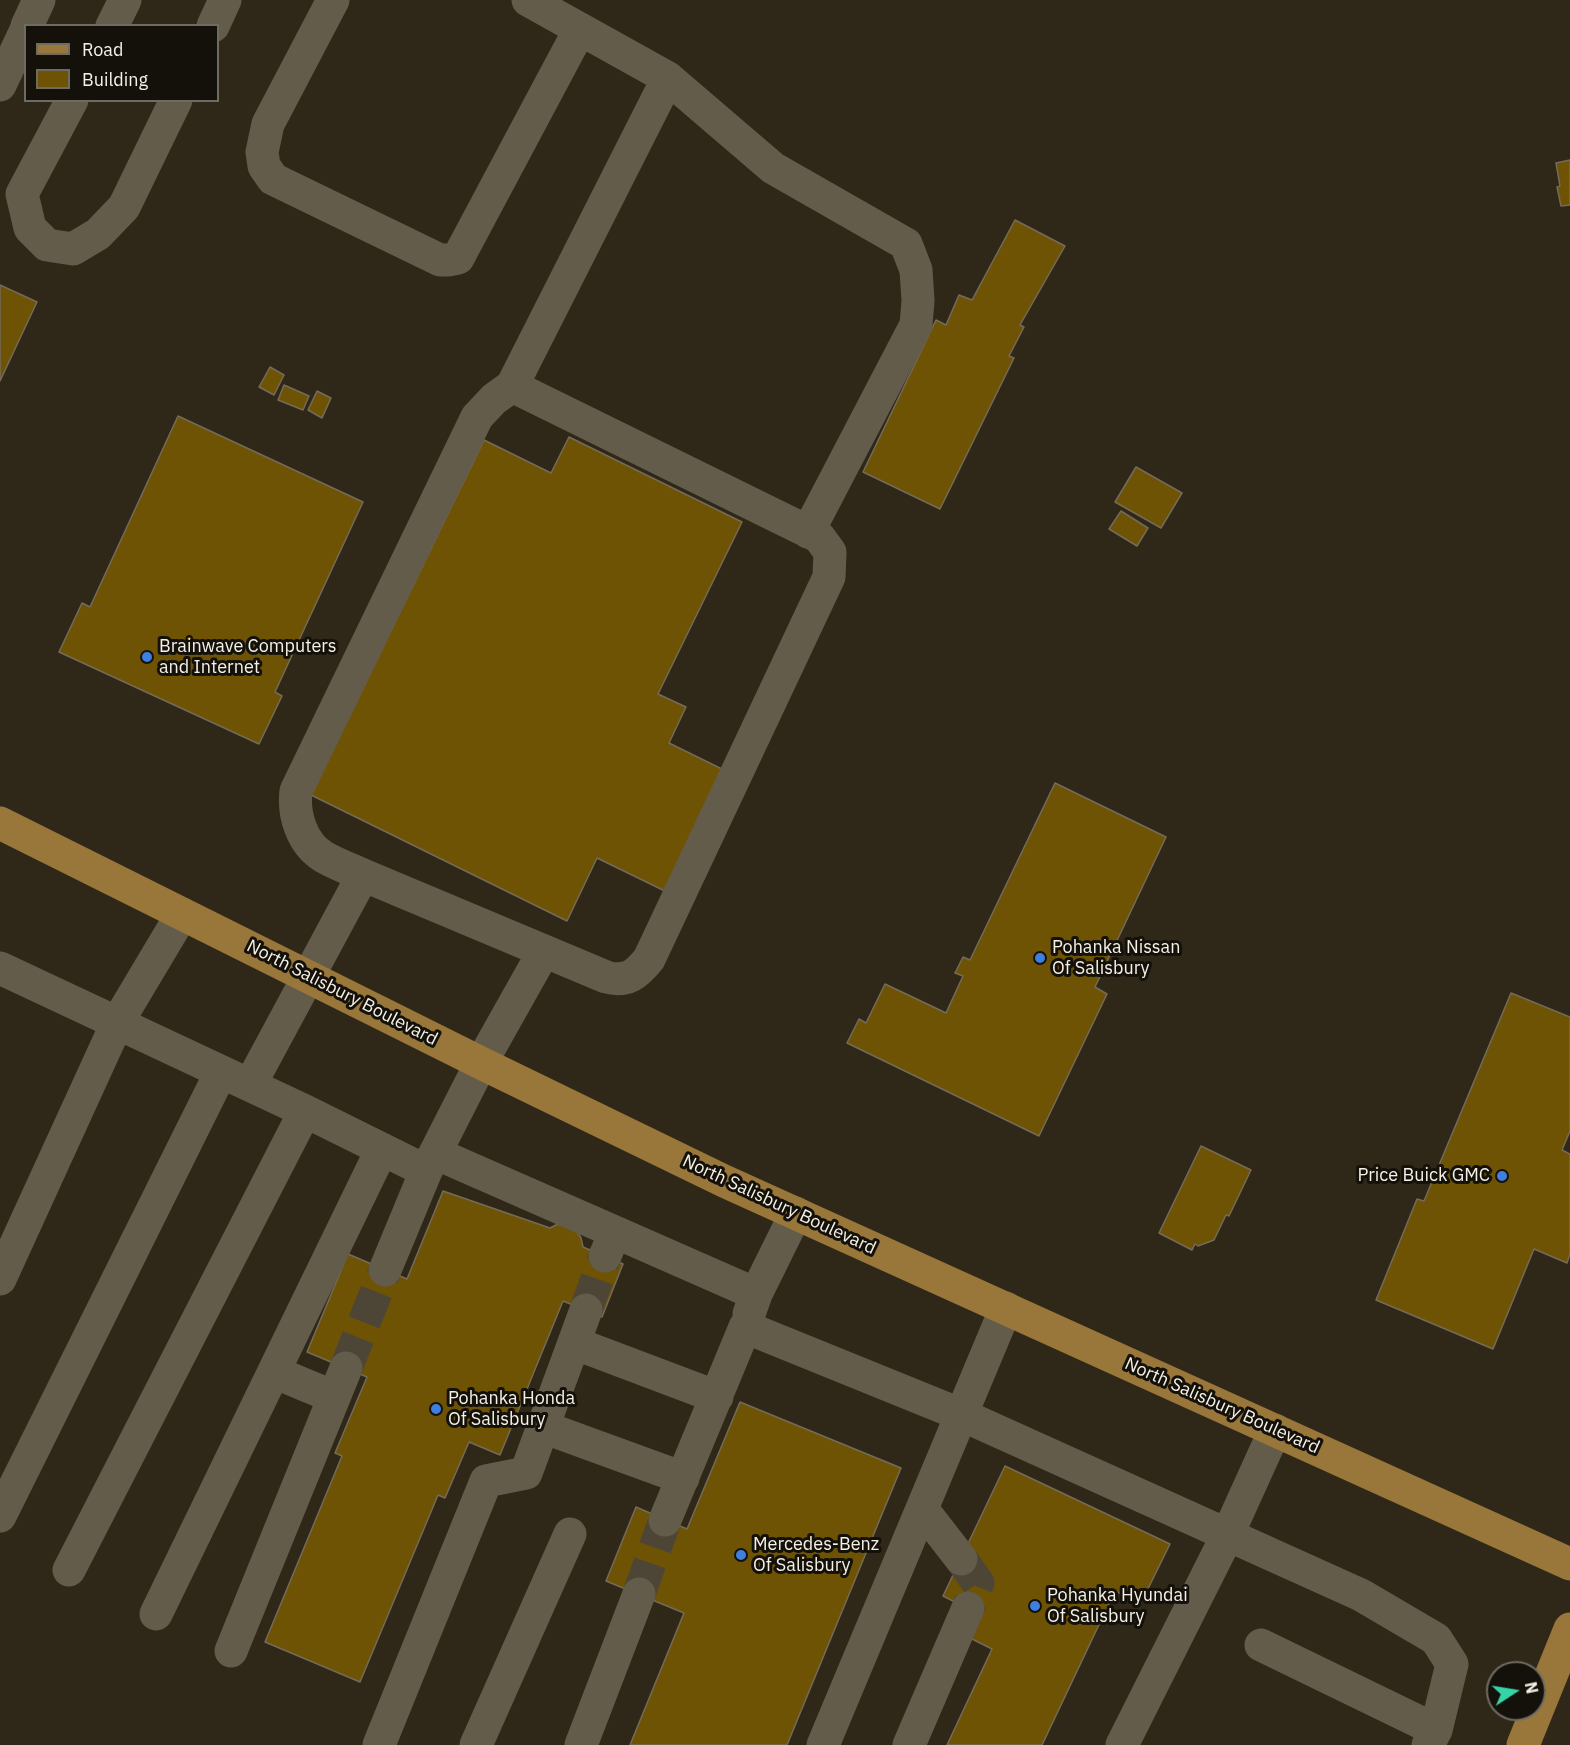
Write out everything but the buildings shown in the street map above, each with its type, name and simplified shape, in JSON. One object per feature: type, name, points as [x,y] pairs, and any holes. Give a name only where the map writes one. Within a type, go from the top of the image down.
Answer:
[{"type":"main road","name":"North Salisbury Boulevard","points":[[0,823],[481,1063],[724,1181],[1570,1564]]},
{"type":"main road","points":[[1523,1745],[1570,1629]]},
{"type":"street","points":[[28,24],[39,0]]},
{"type":"street","points":[[113,24],[125,0]]},
{"type":"street","points":[[214,24],[225,0]]},
{"type":"street","points":[[333,0],[268,124],[262,152],[264,166],[273,179],[440,260],[458,258],[580,29]]},
{"type":"street","points":[[528,0],[668,78],[773,168],[906,244],[916,270],[918,301],[916,325],[808,532]]},
{"type":"street","points":[[0,86],[24,34]]},
{"type":"street","points":[[512,386],[819,537],[830,552],[829,577],[650,959],[637,974],[616,980],[321,856],[307,840],[294,803],[296,791],[477,417],[494,399],[512,386],[668,78]]},
{"type":"street","points":[[71,102],[22,194],[30,228],[47,245],[73,249],[98,234],[124,207],[175,102]]},
{"type":"street","points":[[250,1085],[363,875]]},
{"type":"street","points":[[0,1279],[117,1023],[182,914]]},
{"type":"street","points":[[385,1270],[431,1162],[481,1063],[544,951]]},
{"type":"street","points":[[0,968],[382,1149],[431,1162],[610,1244],[756,1294]]},
{"type":"street","points":[[0,1516],[221,1072]]},
{"type":"street","points":[[69,1570],[305,1111]]},
{"type":"street","points":[[156,1614],[382,1149]]},
{"type":"street","points":[[665,1520],[717,1397],[756,1294],[796,1213]]},
{"type":"street","points":[[823,1745],[1006,1308]]},
{"type":"street","points":[[379,1745],[486,1481],[526,1473],[586,1310]]},
{"type":"street","points":[[745,1327],[962,1415],[1360,1595],[1436,1639],[1452,1664],[1432,1737],[1261,1645]]},
{"type":"street","points":[[574,1343],[717,1397]]},
{"type":"street","points":[[231,1651],[340,1383],[274,1372]]},
{"type":"street","points":[[543,1427],[683,1478]]},
{"type":"street","points":[[1122,1745],[1227,1536],[1275,1430]]},
{"type":"street","points":[[923,1510],[961,1559]]},
{"type":"street","points":[[476,1745],[570,1534]]},
{"type":"street","points":[[581,1745],[639,1594]]},
{"type":"street","points":[[909,1745],[968,1608]]},
{"type":"tunnel","points":[[586,1310],[605,1256]]},
{"type":"tunnel","points":[[346,1368],[385,1270]]},
{"type":"tunnel","points":[[639,1594],[665,1520]]},
{"type":"tunnel","points":[[961,1559],[978,1583],[968,1608]]},
{"type":"place","name":"Brainwave Computers and Internet","points":[[147,657]]},
{"type":"place","name":"Pohanka Nissan Of Salisbury","points":[[1040,958]]},
{"type":"place","name":"Price Buick GMC","points":[[1502,1176]]},
{"type":"place","name":"Pohanka Honda Of Salisbury","points":[[436,1409]]},
{"type":"place","name":"Mercedes-Benz Of Salisbury","points":[[741,1555]]},
{"type":"place","name":"Pohanka Hyundai Of Salisbury","points":[[1035,1606]]}]
